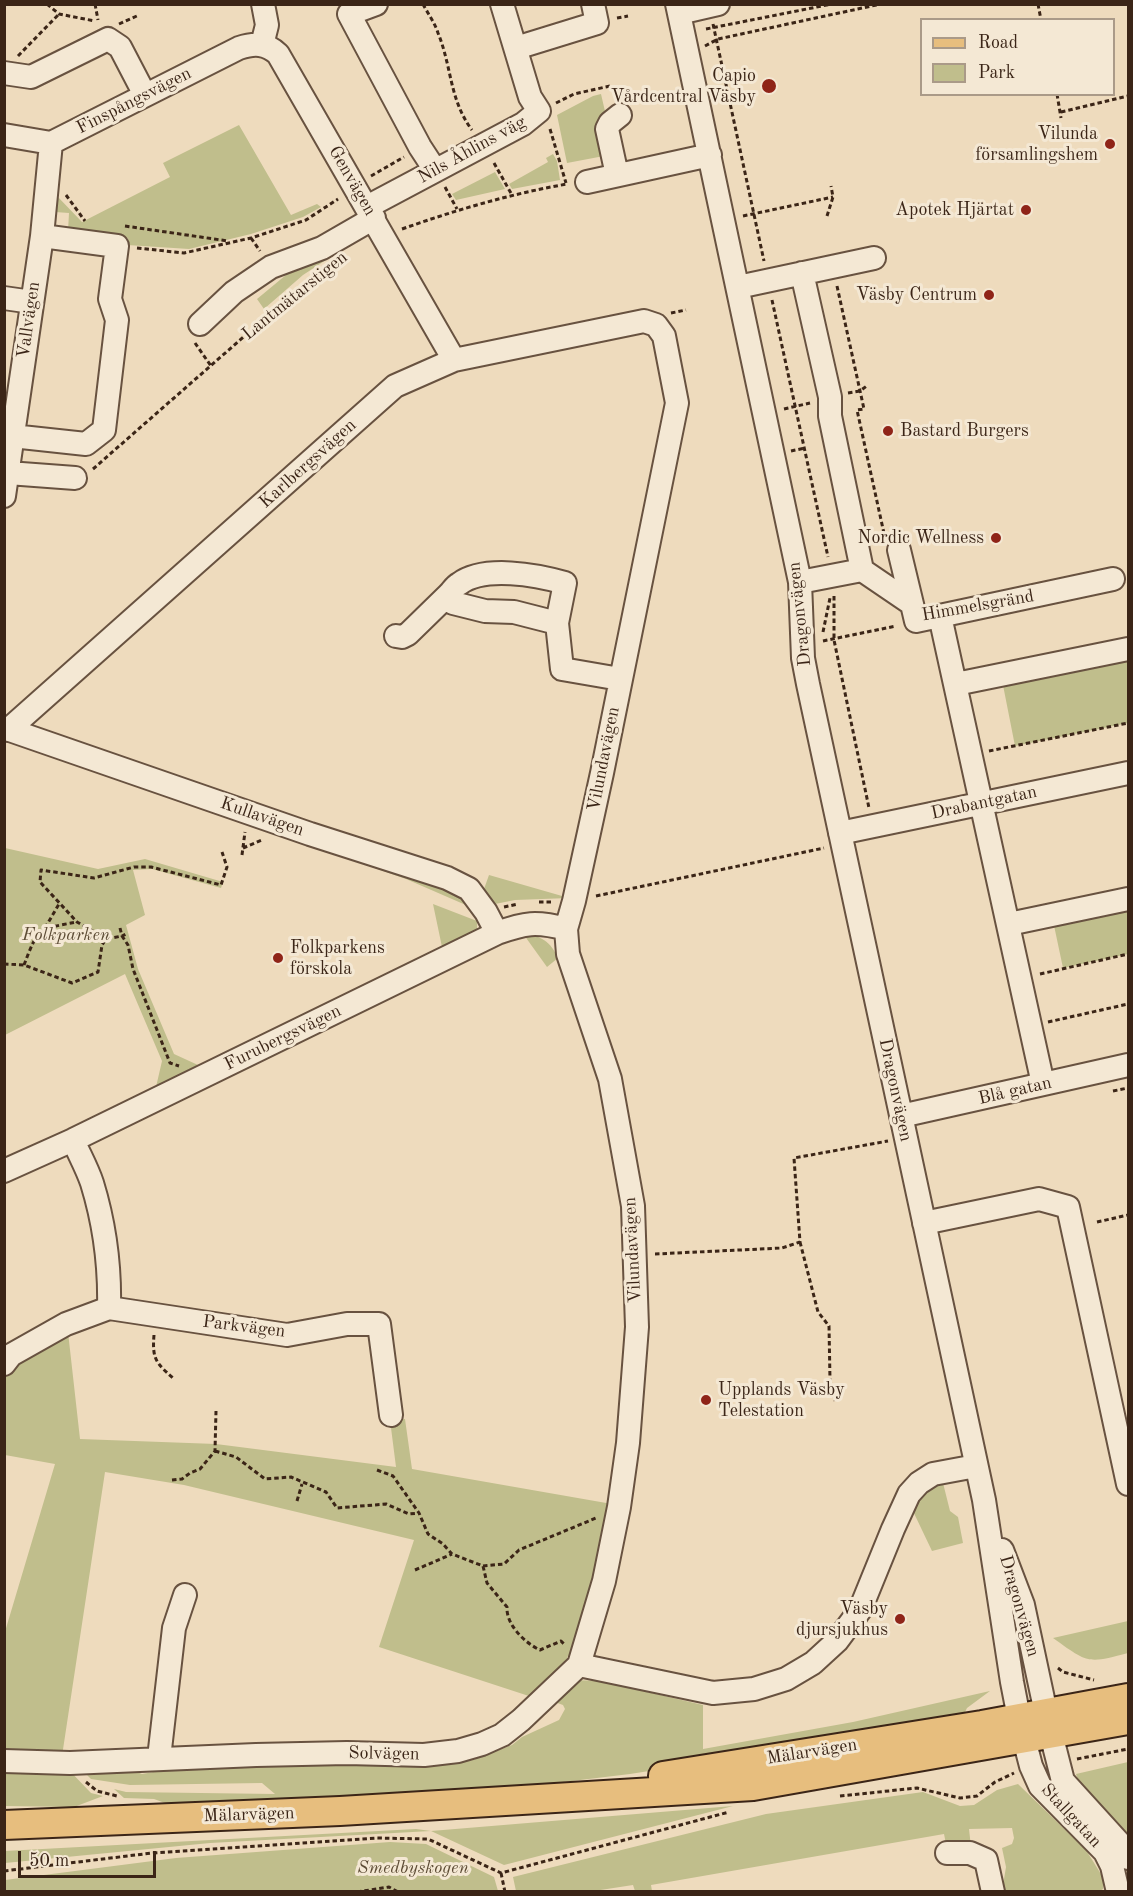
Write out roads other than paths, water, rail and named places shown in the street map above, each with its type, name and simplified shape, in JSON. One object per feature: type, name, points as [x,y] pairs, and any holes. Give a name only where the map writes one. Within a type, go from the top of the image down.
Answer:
[{"type":"main road","name":"Mälarvägen","points":[[1035,1726],[1128,1698]]},
{"type":"main road","name":"Mälarvägen","points":[[4,1826],[494,1802],[1035,1726],[1128,1720]]},
{"type":"street","points":[[262,45],[267,25],[263,4]]},
{"type":"street","points":[[376,4],[347,9],[420,147],[435,170]]},
{"type":"street","name":"Nils Åhlins väg","points":[[200,324],[234,292],[271,267],[322,248],[375,220],[435,170],[523,124],[539,111],[530,97],[502,4]]},
{"type":"street","points":[[516,48],[597,23],[593,4]]},
{"type":"street","points":[[678,9],[718,4]]},
{"type":"street","name":"Dragonvägen","points":[[678,9],[800,582],[803,658],[835,840],[901,1116],[984,1500],[1023,1605],[1035,1726]]},
{"type":"street","points":[[8,67],[31,77],[108,39],[120,47],[145,95]]},
{"type":"street","name":"Finspångsvägen","points":[[51,143],[239,48],[262,45]]},
{"type":"street","name":"Genvägen","points":[[262,45],[278,54],[454,360]]},
{"type":"street","points":[[617,175],[607,129],[610,123],[620,115]]},
{"type":"street","points":[[4,135],[51,143]]},
{"type":"street","name":"Vallvägen","points":[[4,496],[12,436],[10,407],[32,302],[42,236],[51,143]]},
{"type":"street","points":[[577,183],[710,155]]},
{"type":"street","points":[[12,436],[86,444],[104,430],[117,320],[111,299],[112,239],[42,236]]},
{"type":"street","points":[[738,287],[874,258]]},
{"type":"street","points":[[800,582],[862,570],[830,416],[830,397],[802,273]]},
{"type":"street","points":[[4,298],[32,302]]},
{"type":"street","name":"Karlbergsvägen","points":[[6,729],[395,387],[454,360],[644,321],[656,325],[664,336]]},
{"type":"street","name":"Vilundavägen","points":[[580,1660],[604,1581],[619,1507],[628,1443],[637,1327],[633,1206],[610,1079],[568,954],[566,929],[600,784],[677,403],[664,336]]},
{"type":"street","points":[[8,473],[75,478]]},
{"type":"street","points":[[892,544],[914,613]]},
{"type":"street","name":"Himmelsgränd","points":[[862,570],[914,613],[940,616],[1113,579]]},
{"type":"street","points":[[396,636],[402,637],[408,634],[458,584],[473,576],[523,574],[565,583],[557,624],[562,669],[620,679]]},
{"type":"street","points":[[449,594],[453,603],[485,611],[514,612],[557,624]]},
{"type":"street","points":[[940,616],[1043,1084]]},
{"type":"street","points":[[956,684],[1128,649]]},
{"type":"street","name":"Kullavägen","points":[[6,729],[447,878],[469,889],[486,912],[497,933]]},
{"type":"street","name":"Drabantgatan","points":[[835,840],[873,826],[1128,773]]},
{"type":"street","points":[[1009,924],[1128,899]]},
{"type":"street","name":"Furubergsvägen","points":[[4,1171],[73,1140],[497,933],[520,924],[544,923],[566,929]]},
{"type":"street","name":"Blå gatan","points":[[901,1116],[1128,1065]]},
{"type":"street","points":[[73,1140],[92,1182],[103,1231],[109,1308]]},
{"type":"street","points":[[924,1223],[1039,1200],[1068,1207],[1128,1485]]},
{"type":"street","name":"Parkvägen","points":[[4,1364],[11,1355],[66,1324],[109,1308],[287,1335],[347,1324],[380,1324],[391,1415]]},
{"type":"street","points":[[580,1660],[713,1693],[754,1689],[786,1679],[813,1663],[837,1641],[860,1610],[909,1494],[919,1483],[933,1474],[976,1466]]},
{"type":"street","points":[[159,1758],[174,1628],[185,1595]]},
{"type":"street","name":"Solvägen","points":[[4,1761],[70,1764],[159,1758],[347,1754],[424,1755],[458,1751],[502,1735],[521,1720],[580,1660]]},
{"type":"street","name":"Stallgatan","points":[[1035,1726],[1063,1781],[1123,1847],[1128,1858]]},
{"type":"street","name":"Stallgatan","points":[[1035,1726],[1031,1766],[1040,1786],[1105,1852],[1112,1866],[1118,1892]]},
{"type":"street","points":[[947,1853],[970,1853],[986,1860],[993,1892]]},
{"type":"place","name":"Capio Vårdcentral Väsby","points":[[769,86]]},
{"type":"place","name":"Vilunda församlingshem","points":[[1110,144]]},
{"type":"place","name":"Apotek Hjärtat","points":[[1026,210]]},
{"type":"place","name":"Väsby Centrum","points":[[989,295]]},
{"type":"place","name":"Bastard Burgers","points":[[888,431]]},
{"type":"place","name":"Nordic Wellness","points":[[996,538]]},
{"type":"place","name":"Folkparkens förskola","points":[[278,958]]},
{"type":"place","name":"Upplands Väsby Telestation","points":[[706,1400]]},
{"type":"place","name":"Väsby djursjukhus","points":[[900,1619]]},
{"type":"park label","name":"Folkparken","points":[[66,935]]},
{"type":"park label","name":"Smedbyskogen","points":[[413,1868]]}]
